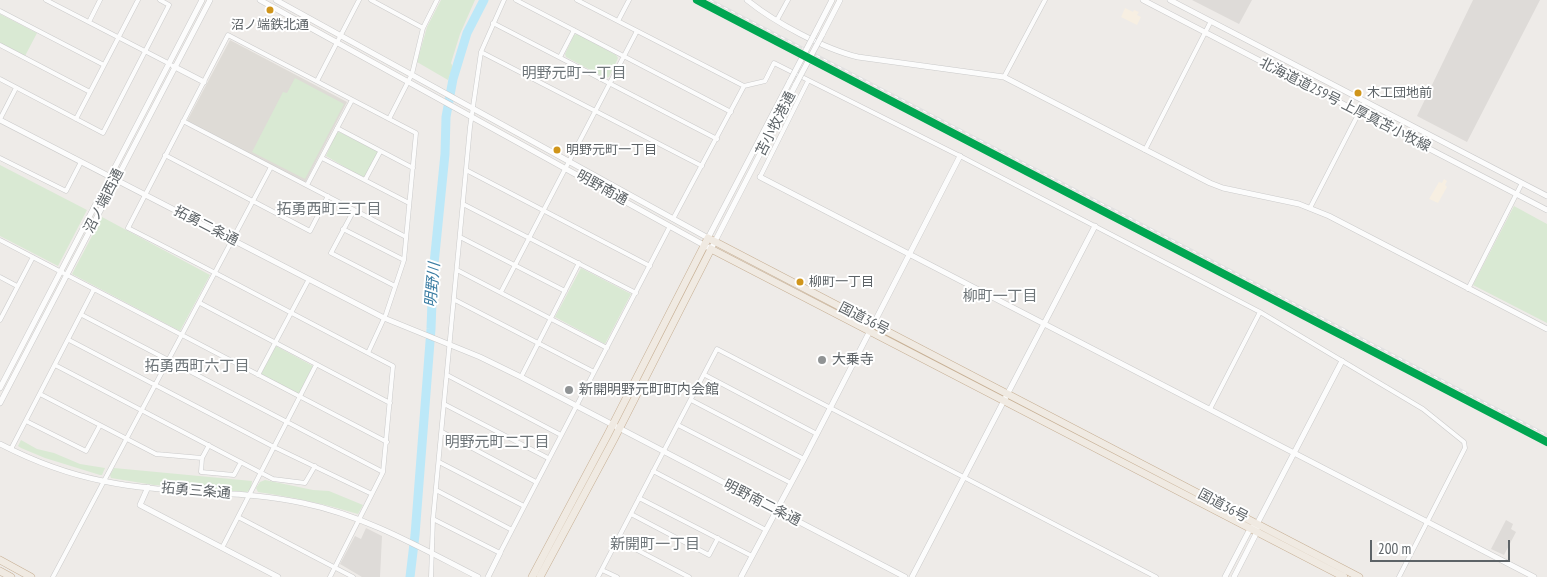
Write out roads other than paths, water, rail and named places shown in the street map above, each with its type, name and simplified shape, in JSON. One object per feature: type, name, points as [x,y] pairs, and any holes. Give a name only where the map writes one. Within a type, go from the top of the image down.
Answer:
[{"type":"highway","name":"国道36号","points":[[706,241],[870,331],[1005,397],[1359,577]]},
{"type":"highway","points":[[540,577],[616,427],[706,241]]},
{"type":"highway","name":"国道36号","points":[[713,245],[874,324],[1005,397],[1344,577]]},
{"type":"highway","points":[[532,577],[616,427],[713,245]]},
{"type":"highway","points":[[0,560],[31,577]]},
{"type":"highway","points":[[0,571],[11,577]]},
{"type":"street","points":[[46,0],[204,82]]},
{"type":"street","points":[[58,6],[62,0]]},
{"type":"street","points":[[89,22],[100,0]]},
{"type":"street","points":[[76,119],[138,0]]},
{"type":"street","points":[[0,80],[103,133],[169,5],[160,0]]},
{"type":"street","name":"沼ノ端西通","points":[[113,178],[168,63],[202,0]]},
{"type":"street","name":"沼ノ端西通","points":[[0,388],[210,0]]},
{"type":"street","points":[[260,0],[408,81]]},
{"type":"street","points":[[276,0],[412,74]]},
{"type":"street","points":[[317,81],[360,0]]},
{"type":"street","points":[[371,0],[424,28]]},
{"type":"street","points":[[389,119],[412,74],[424,28],[437,0]]},
{"type":"street","points":[[430,577],[433,519],[473,109],[482,52],[504,0]]},
{"type":"street","points":[[516,0],[731,112]]},
{"type":"street","points":[[577,0],[744,86],[765,81],[774,63],[960,156],[1260,312],[1422,409],[1464,442],[1465,448],[1399,577]]},
{"type":"street","points":[[618,21],[629,0]]},
{"type":"street","points":[[747,0],[777,20],[840,52],[858,57],[1004,77],[1195,176],[1223,188],[1310,208],[1357,230],[1547,330]]},
{"type":"street","points":[[777,20],[788,0]]},
{"type":"street","name":"苫小牧港通","points":[[706,241],[832,0]]},
{"type":"street","name":"苫小牧港通","points":[[713,245],[840,0]]},
{"type":"street","points":[[1004,77],[1045,0]]},
{"type":"street","name":"北海道道259号 上厚真苫小牧線","points":[[1143,0],[1547,210]]},
{"type":"street","name":"北海道道259号 上厚真苫小牧線","points":[[1170,0],[1547,196]]},
{"type":"street","points":[[0,11],[104,65]]},
{"type":"street","points":[[1145,150],[1211,21]]},
{"type":"street","points":[[493,23],[717,139]]},
{"type":"street","points":[[560,57],[574,30]]},
{"type":"street","points":[[501,292],[637,31]]},
{"type":"street","points":[[330,577],[383,472],[393,366],[291,313],[216,273],[128,228],[228,35],[416,133],[404,260],[384,318],[368,353]]},
{"type":"street","points":[[0,45],[90,92]]},
{"type":"street","points":[[482,52],[702,166]]},
{"type":"street","name":"明野南通","points":[[412,74],[673,219],[706,241]]},
{"type":"street","name":"明野南通","points":[[408,81],[670,226],[706,241]]},
{"type":"street","points":[[808,81],[760,177],[1534,577]]},
{"type":"street","points":[[673,219],[744,86]]},
{"type":"street","points":[[0,119],[16,88]]},
{"type":"street","points":[[307,186],[352,100]]},
{"type":"street","points":[[1310,208],[1366,102]]},
{"type":"street","name":"拓勇二条通","points":[[0,119],[384,318],[450,345]]},
{"type":"street","points":[[183,121],[406,237]]},
{"type":"street","points":[[337,128],[412,168]]},
{"type":"street","points":[[365,180],[380,152]]},
{"type":"street","points":[[165,155],[310,231],[328,196]]},
{"type":"street","points":[[741,577],[960,156]]},
{"type":"street","points":[[0,158],[66,191],[81,162]]},
{"type":"street","points":[[322,158],[409,203]]},
{"type":"street","points":[[53,577],[272,167]]},
{"type":"street","points":[[466,170],[650,266]]},
{"type":"street","points":[[1468,288],[1522,183]]},
{"type":"street","points":[[633,205],[636,199]]},
{"type":"street","points":[[463,204],[636,293]]},
{"type":"street","points":[[354,210],[331,253],[395,286]]},
{"type":"street","points":[[488,577],[548,458],[670,226]]},
{"type":"street","points":[[912,577],[1095,226]]},
{"type":"street","points":[[343,229],[404,260]]},
{"type":"street","points":[[460,237],[565,291]]},
{"type":"street","points":[[0,240],[387,442]]},
{"type":"street","points":[[0,320],[2,311],[32,257]]},
{"type":"street","points":[[521,377],[579,263]]},
{"type":"street","points":[[457,270],[607,348]]},
{"type":"street","name":"沼ノ端西通","points":[[0,403],[63,273]]},
{"type":"street","points":[[0,277],[17,286]]},
{"type":"street","points":[[258,375],[309,279]]},
{"type":"street","points":[[11,449],[94,289]]},
{"type":"street","points":[[455,300],[594,372]]},
{"type":"street","points":[[200,304],[390,403]]},
{"type":"street","points":[[1210,410],[1260,312]]},
{"type":"street","points":[[82,315],[383,472]]},
{"type":"street","points":[[69,340],[274,447],[372,494]]},
{"type":"street","points":[[450,345],[521,377],[616,427]]},
{"type":"street","points":[[598,577],[718,349],[1156,577]]},
{"type":"street","points":[[1225,577],[1257,524],[1342,361]]},
{"type":"street","points":[[55,365],[274,479],[305,483],[314,466]]},
{"type":"street","points":[[222,548],[316,365]]},
{"type":"street","points":[[705,375],[817,434]]},
{"type":"street","points":[[447,376],[561,435]]},
{"type":"street","points":[[40,394],[156,454],[202,458]]},
{"type":"street","points":[[691,400],[804,459]]},
{"type":"street","points":[[444,404],[548,458]]},
{"type":"street","points":[[26,420],[86,452],[100,425]]},
{"type":"street","points":[[678,425],[791,483]]},
{"type":"street","name":"明野南二条通","points":[[616,427],[905,577]]},
{"type":"street","points":[[442,432],[536,482]]},
{"type":"street","name":"拓勇三条通","points":[[0,444],[55,469],[104,481],[301,502],[331,509],[360,519],[432,553]]},
{"type":"street","points":[[209,445],[202,458],[201,472],[234,475],[241,462]]},
{"type":"street","points":[[439,462],[524,506]]},
{"type":"street","points":[[653,471],[766,530]]},
{"type":"street","points":[[148,487],[140,505],[278,577]]},
{"type":"street","points":[[436,490],[512,530]]},
{"type":"street","points":[[640,498],[752,556]]},
{"type":"street","points":[[631,514],[709,555],[718,538]]},
{"type":"street","points":[[238,516],[352,577]]},
{"type":"street","points":[[433,519],[500,553]]},
{"type":"street","points":[[1234,577],[1253,530]]},
{"type":"street","points":[[618,540],[690,577]]},
{"type":"street","points":[[432,553],[478,577]]},
{"type":"street","points":[[602,570],[616,577]]},
{"type":"waterway","name":"明野川","points":[[410,577],[431,329],[433,274],[445,154],[446,117],[453,79],[467,33],[484,0]]},
{"type":"railway","points":[[710,0],[1547,435]]},
{"type":"place","name":"沼ノ端鉄北通","points":[[270,10]]},
{"type":"place","name":"木工団地前","points":[[1358,93]]},
{"type":"place","name":"明野元町一丁目","points":[[557,150]]},
{"type":"place","name":"柳町一丁目","points":[[800,282]]},
{"type":"place","name":"大乗寺","points":[[822,360]]},
{"type":"place","name":"新開明野元町町内会館","points":[[569,390]]},
{"type":"district","name":"明野元町一丁目","points":[[574,74]]},
{"type":"district","name":"拓勇西町三丁目","points":[[329,210]]},
{"type":"district","name":"柳町一丁目","points":[[1000,297]]},
{"type":"district","name":"拓勇西町六丁目","points":[[197,367]]},
{"type":"district","name":"明野元町二丁目","points":[[497,443]]},
{"type":"district","name":"新開町一丁目","points":[[655,545]]}]
